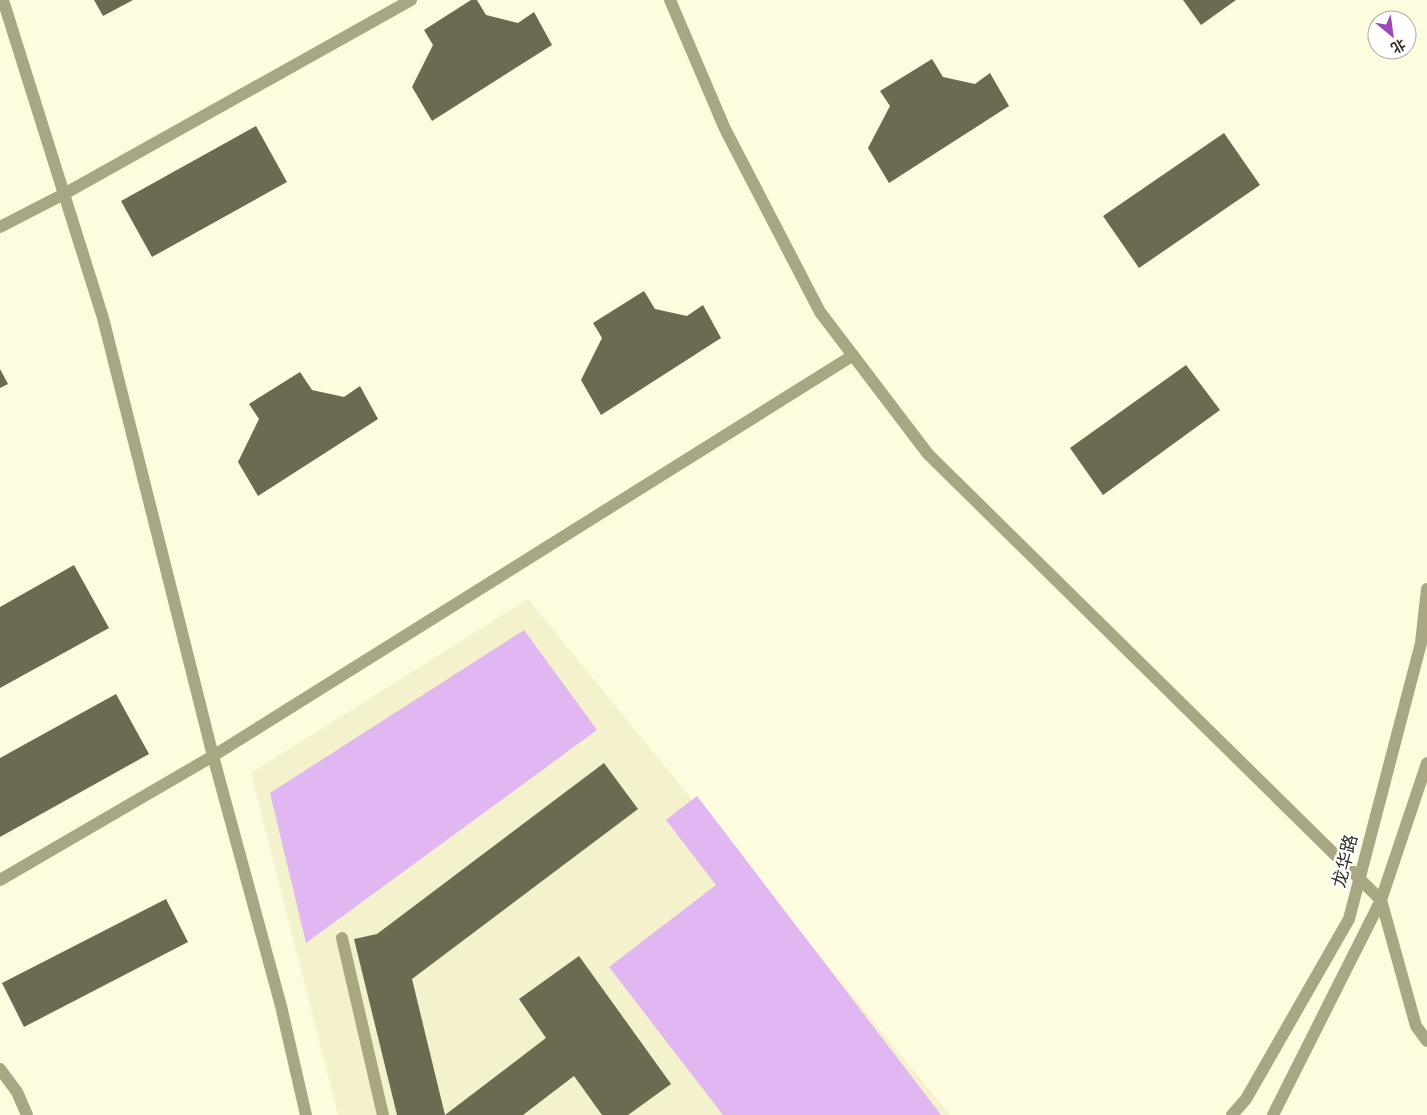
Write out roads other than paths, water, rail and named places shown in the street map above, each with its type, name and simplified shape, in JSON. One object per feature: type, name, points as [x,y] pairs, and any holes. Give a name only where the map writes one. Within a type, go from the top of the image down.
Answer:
[{"type":"street","points":[[3,0],[104,318],[213,756],[281,1006],[306,1115]]},
{"type":"street","points":[[0,226],[64,194],[411,0]]},
{"type":"street","points":[[670,0],[725,129],[820,312],[928,454],[1381,900],[1416,1026],[1427,1041]]},
{"type":"street","points":[[0,880],[213,756],[852,356]]},
{"type":"street","name":"龙华路","points":[[1232,1115],[1246,1098],[1349,919],[1421,643],[1427,589]]},
{"type":"street","points":[[1273,1115],[1381,900],[1427,763]]},
{"type":"street","points":[[342,938],[383,1115]]},
{"type":"street","points":[[0,1069],[17,1092],[28,1115]]}]
